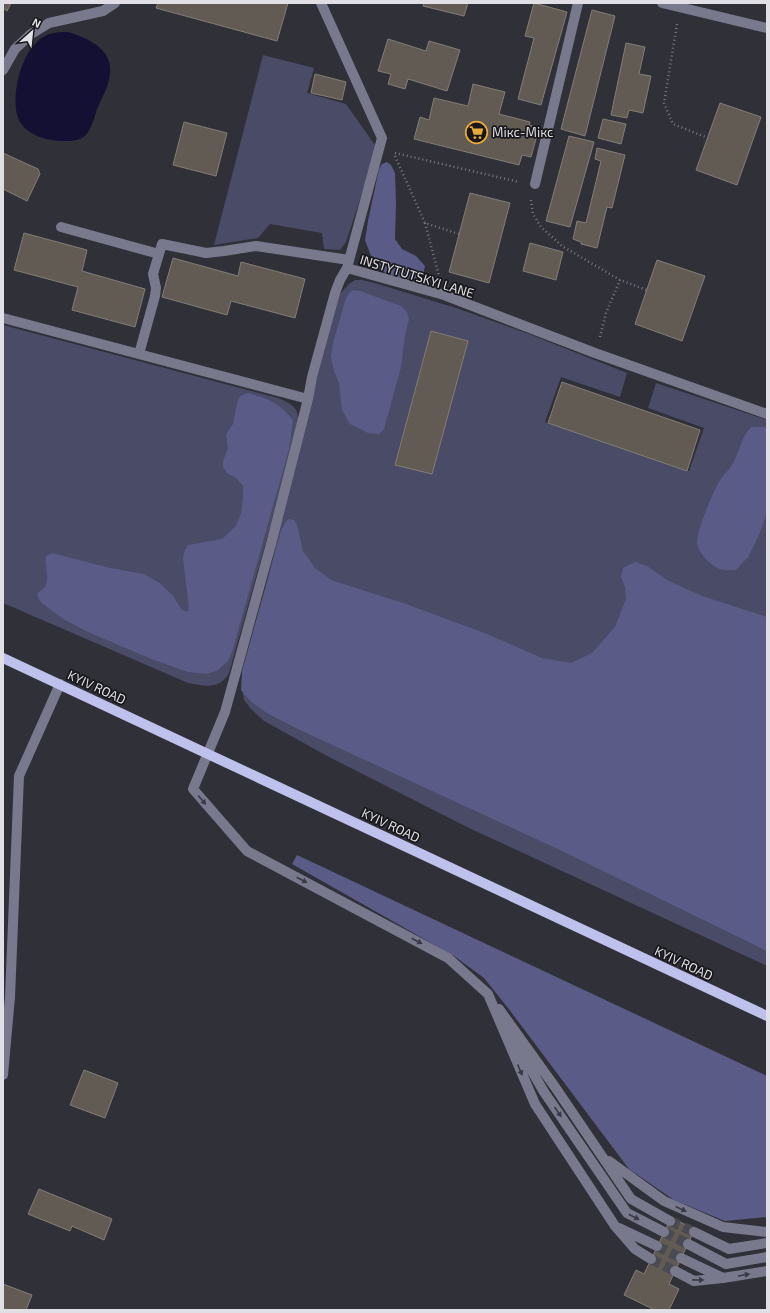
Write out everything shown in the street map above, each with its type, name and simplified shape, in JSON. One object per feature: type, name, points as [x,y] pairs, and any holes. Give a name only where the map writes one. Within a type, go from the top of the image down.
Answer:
[{"type":"main road","name":"KYIV ROAD","points":[[3,658],[767,1016]]},
{"type":"street","points":[[3,70],[15,49],[31,34],[49,23],[103,10],[115,3]]},
{"type":"street","points":[[321,3],[382,138]]},
{"type":"street","points":[[535,184],[578,3]]},
{"type":"street","points":[[662,3],[767,28]]},
{"type":"street","name":"INSTYTUTSKYI LANE","points":[[382,138],[348,264],[444,295],[595,353],[767,414]]},
{"type":"street","points":[[61,227],[159,254]]},
{"type":"street","points":[[139,354],[155,296],[156,288],[153,274],[162,244],[206,253],[256,246],[348,264],[335,293],[312,377],[308,399],[271,544],[225,712],[193,788],[247,851],[448,958],[488,994],[555,1087],[632,1199],[670,1221]]},
{"type":"street","points":[[3,318],[308,399]]},
{"type":"street","points":[[3,1075],[10,997],[19,776],[60,684]]},
{"type":"street","points":[[488,994],[534,1104],[615,1226],[635,1249],[651,1259]]},
{"type":"street","points":[[488,994],[544,1092],[627,1213],[664,1232]]},
{"type":"street","points":[[602,1156],[664,1201],[723,1227],[767,1232]]},
{"type":"street","points":[[615,1226],[657,1246]]},
{"type":"street","points":[[694,1232],[729,1249],[767,1243]]},
{"type":"street","points":[[688,1244],[726,1264],[767,1257]]},
{"type":"street","points":[[681,1258],[723,1278]]},
{"type":"street","points":[[675,1271],[694,1281],[767,1271]]},
{"type":"path","points":[[680,7],[664,103],[673,124],[708,138]]},
{"type":"path","points":[[382,138],[394,153],[425,223],[444,295]]},
{"type":"path","points":[[394,153],[515,181],[535,184],[531,202],[533,214],[540,227],[562,246],[620,280],[647,290]]},
{"type":"path","points":[[425,223],[459,234]]},
{"type":"path","points":[[595,353],[606,313],[620,280]]},
{"type":"shaded area","points":[[68,32],[96,44],[102,50],[110,65],[110,75],[107,87],[88,133],[78,140],[56,141],[33,134],[22,124],[16,109],[17,87],[23,64],[28,53],[35,44],[43,37],[53,33]]},
{"type":"shaded area","points":[[263,55],[314,68],[307,93],[346,104],[377,148],[346,242],[340,250],[324,249],[322,233],[270,224],[258,238],[214,245]]},
{"type":"shaded area","points":[[387,162],[391,165],[395,173],[395,239],[402,249],[416,256],[425,266],[423,275],[416,279],[400,278],[381,271],[374,264],[365,240],[379,169],[382,164]]},
{"type":"shaded area","points":[[355,280],[362,280],[459,309],[529,334],[627,373],[620,397],[561,377],[545,422],[687,471],[689,471],[704,428],[648,408],[656,383],[767,420],[767,966],[469,828],[327,756],[264,721],[244,700],[242,689],[313,391],[339,295]],"holes":[[[431,331],[468,341],[432,474],[395,464]]]},
{"type":"shaded area","points":[[353,290],[360,291],[401,306],[407,312],[409,319],[405,335],[401,367],[384,429],[379,434],[368,433],[350,424],[342,410],[339,383],[334,371],[331,357],[333,343],[346,298]]},
{"type":"shaded area","points":[[3,325],[278,398],[291,404],[297,411],[298,421],[296,435],[229,673],[221,682],[212,686],[188,683],[3,603]]},
{"type":"shaded area","points":[[248,393],[262,397],[278,405],[293,420],[289,449],[233,649],[228,661],[218,670],[207,674],[188,672],[154,660],[88,632],[65,620],[43,604],[39,600],[37,594],[46,584],[46,556],[52,553],[110,568],[144,574],[160,583],[173,596],[182,610],[187,612],[189,609],[183,558],[185,550],[188,545],[222,539],[236,526],[241,513],[243,486],[235,477],[228,474],[223,467],[223,461],[228,448],[226,434],[233,424],[237,404],[240,396]]},
{"type":"shaded area","points":[[751,427],[767,428],[767,512],[759,535],[748,557],[736,570],[723,570],[713,566],[703,556],[697,543],[698,537],[706,509],[715,490],[722,477],[736,458],[744,437]]},
{"type":"shaded area","points":[[289,519],[294,520],[297,525],[303,551],[315,568],[331,580],[406,604],[487,634],[542,658],[571,663],[592,653],[615,627],[626,599],[625,587],[621,577],[623,568],[635,562],[647,566],[667,580],[702,596],[767,617],[767,951],[562,851],[300,730],[260,709],[253,703],[241,690],[242,671],[281,531],[286,521]]},
{"type":"shaded area","points":[[297,855],[767,1076],[767,1217],[725,1221],[674,1200],[629,1169],[484,978],[454,956],[292,864]]},
{"type":"building","points":[[3,3],[11,3],[7,11],[3,8]]},
{"type":"building","points":[[158,3],[288,3],[277,41],[156,8]]},
{"type":"building","points":[[424,3],[468,3],[464,16],[423,6]]},
{"type":"building","points":[[534,3],[567,12],[541,105],[518,99],[534,38],[525,36]]},
{"type":"building","points":[[592,10],[615,16],[585,136],[561,129]]},
{"type":"building","points":[[388,39],[426,51],[429,41],[460,50],[447,91],[408,79],[405,89],[388,84],[391,74],[378,71]]},
{"type":"building","points":[[626,43],[645,47],[639,74],[651,76],[643,113],[629,110],[627,118],[611,115]]},
{"type":"building","points":[[315,74],[346,82],[342,100],[311,93]]},
{"type":"building","points":[[473,84],[505,92],[499,114],[530,122],[529,125],[539,128],[531,157],[522,155],[519,165],[414,139],[420,117],[429,120],[434,98],[468,106]]},
{"type":"building","points":[[720,103],[761,117],[737,185],[696,170]]},
{"type":"building","points":[[603,119],[626,124],[621,144],[598,138]]},
{"type":"building","points":[[184,122],[227,133],[216,176],[173,165]]},
{"type":"building","points":[[569,136],[594,142],[570,227],[546,221]]},
{"type":"building","points":[[597,148],[625,155],[612,208],[607,207],[597,248],[581,244],[581,242],[573,239],[577,221],[586,223],[601,161],[595,159]]},
{"type":"building","points":[[3,153],[38,169],[40,174],[27,201],[3,189]]},
{"type":"building","points":[[470,193],[510,203],[489,283],[449,272]]},
{"type":"building","points":[[24,233],[87,250],[82,271],[145,289],[135,327],[72,310],[78,287],[14,270]]},
{"type":"building","points":[[530,243],[563,252],[556,280],[523,271]]},
{"type":"building","points":[[173,258],[238,276],[241,262],[305,279],[295,318],[231,301],[227,315],[162,297]]},
{"type":"building","points":[[657,260],[705,276],[682,341],[635,324]]},
{"type":"building","points":[[431,331],[468,341],[432,474],[395,465]]},
{"type":"building","points":[[562,382],[700,430],[687,471],[548,423]]},
{"type":"building","points":[[84,1070],[118,1083],[105,1118],[70,1105]]},
{"type":"building","points":[[39,1189],[112,1219],[104,1240],[72,1226],[70,1231],[28,1214]]},
{"type":"building","points":[[671,1218],[695,1229],[669,1284],[679,1289],[669,1310],[655,1310],[624,1295],[636,1270],[644,1274]]},
{"type":"building","points":[[3,1284],[32,1295],[26,1310],[3,1310]]},
{"type":"tunnel","points":[[670,1221],[694,1232]]},
{"type":"tunnel","points":[[664,1232],[688,1244]]},
{"type":"tunnel","points":[[657,1246],[681,1258]]},
{"type":"tunnel","points":[[651,1259],[675,1271]]},
{"type":"place","name":"Мікс-Мікс","points":[[477,132]]}]
